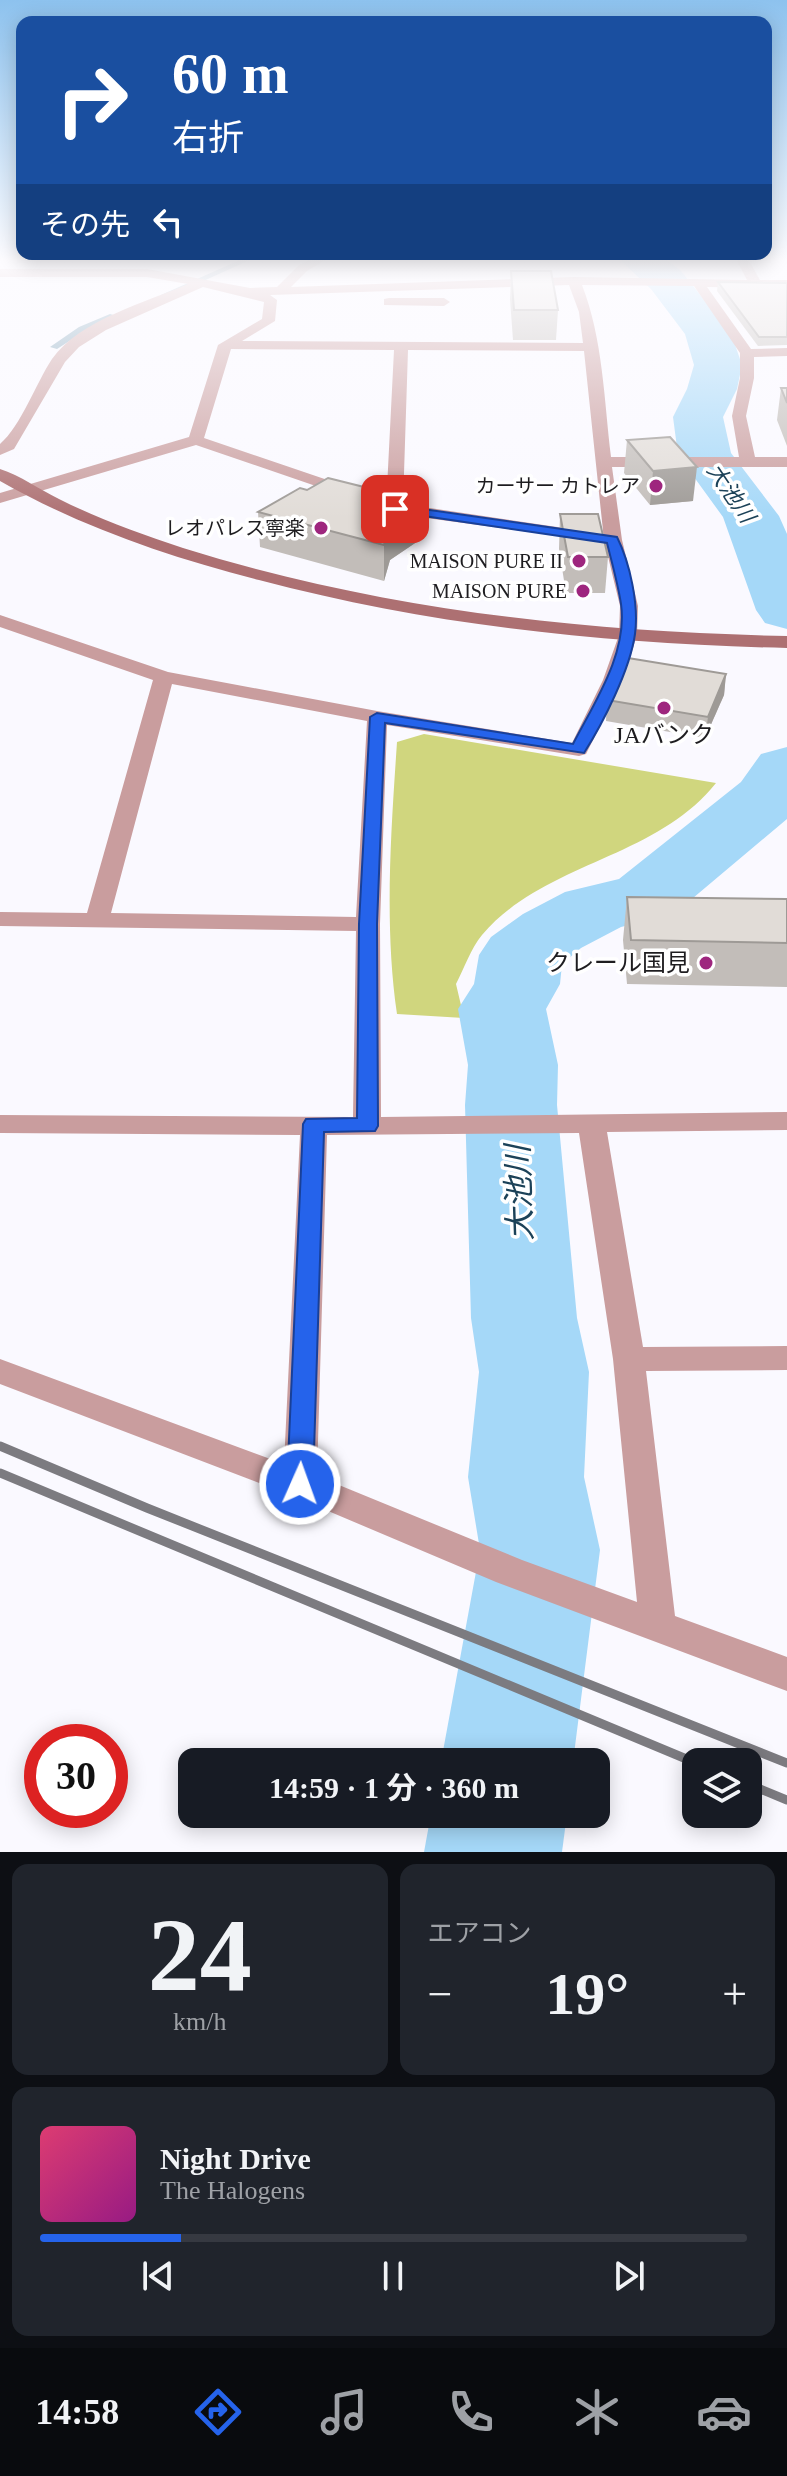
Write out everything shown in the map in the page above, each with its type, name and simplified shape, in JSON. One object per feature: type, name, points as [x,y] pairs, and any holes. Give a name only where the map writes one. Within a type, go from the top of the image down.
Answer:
[{"type":"street","points":[[0,450],[9,446],[59,360],[73,345]]},
{"type":"street","points":[[196,440],[225,345]]},
{"type":"street","points":[[0,621],[164,677],[377,717],[579,750],[613,680],[628,635],[629,606],[613,540],[592,347],[300,345]]},
{"type":"street","points":[[741,345],[747,353],[747,378],[739,416],[748,462]]},
{"type":"street","points":[[381,504],[401,346]]},
{"type":"street","points":[[747,353],[787,352]]},
{"type":"street","points":[[0,498],[196,440],[381,504],[613,540]]},
{"type":"street","points":[[605,462],[787,462]]},
{"type":"street","points":[[0,474],[28,491],[97,522],[183,554],[274,579],[466,618],[628,635],[778,642]]},
{"type":"street","points":[[97,920],[164,677]]},
{"type":"street","points":[[367,1126],[368,924],[377,717]]},
{"type":"street","points":[[0,919],[368,924]]},
{"type":"street","points":[[0,1124],[367,1126],[787,1121]]},
{"type":"street","points":[[581,1122],[629,1359],[658,1627]]},
{"type":"street","points":[[300,1484],[314,1124]]},
{"type":"street","points":[[629,1359],[787,1358]]},
{"type":"street","points":[[0,1371],[300,1484],[509,1571],[787,1674]]},
{"type":"green space","points":[[424,734],[716,783],[691,808],[663,829],[536,891],[507,911],[478,940],[456,984],[464,1018],[397,1014],[390,913],[397,742]]},
{"type":"building","points":[[781,388],[787,388],[787,403]]},
{"type":"building","points":[[670,437],[697,467],[653,471],[627,440]]},
{"type":"building","points":[[328,478],[424,502],[390,525],[384,545],[258,512],[300,488],[307,490]]},
{"type":"building","points":[[560,514],[598,514],[608,557],[568,557]]},
{"type":"building","points":[[628,658],[726,674],[708,717],[607,700]]},
{"type":"building","points":[[627,897],[787,899],[787,943],[631,940]]},
{"type":"waterway","name":"大池川","points":[[712,345],[718,365],[712,389],[698,417],[705,455],[751,516],[787,610]]},
{"type":"waterway","name":"大池川","points":[[509,1748],[540,1550],[526,1477],[534,1372],[524,1318],[511,1105],[513,1065],[502,1009],[517,984],[521,955],[552,931],[594,909],[646,897],[767,798],[787,769]]},
{"type":"waterway","name":"大池川","points":[[493,1852],[497,1828]]},
{"type":"railway","points":[[0,1446],[147,1508],[787,1763]]},
{"type":"railway","points":[[0,1473],[682,1757]]},
{"type":"railway","points":[[762,1790],[787,1800]]},
{"type":"place","name":"カーサー カトレア","points":[[656,486]]},
{"type":"place","name":"レオパレス寧楽","points":[[321,528]]},
{"type":"place","name":"MAISON PURE II","points":[[579,561]]},
{"type":"place","name":"MAISON PURE","points":[[583,591]]},
{"type":"place","name":"JAバンク","points":[[664,708]]},
{"type":"place","name":"クレール国見","points":[[706,963]]},
{"type":"route","points":[[300,1484],[314,1124],[367,1126],[368,924],[377,717],[579,750],[613,680],[628,635],[629,606],[613,540],[395,509]]}]
